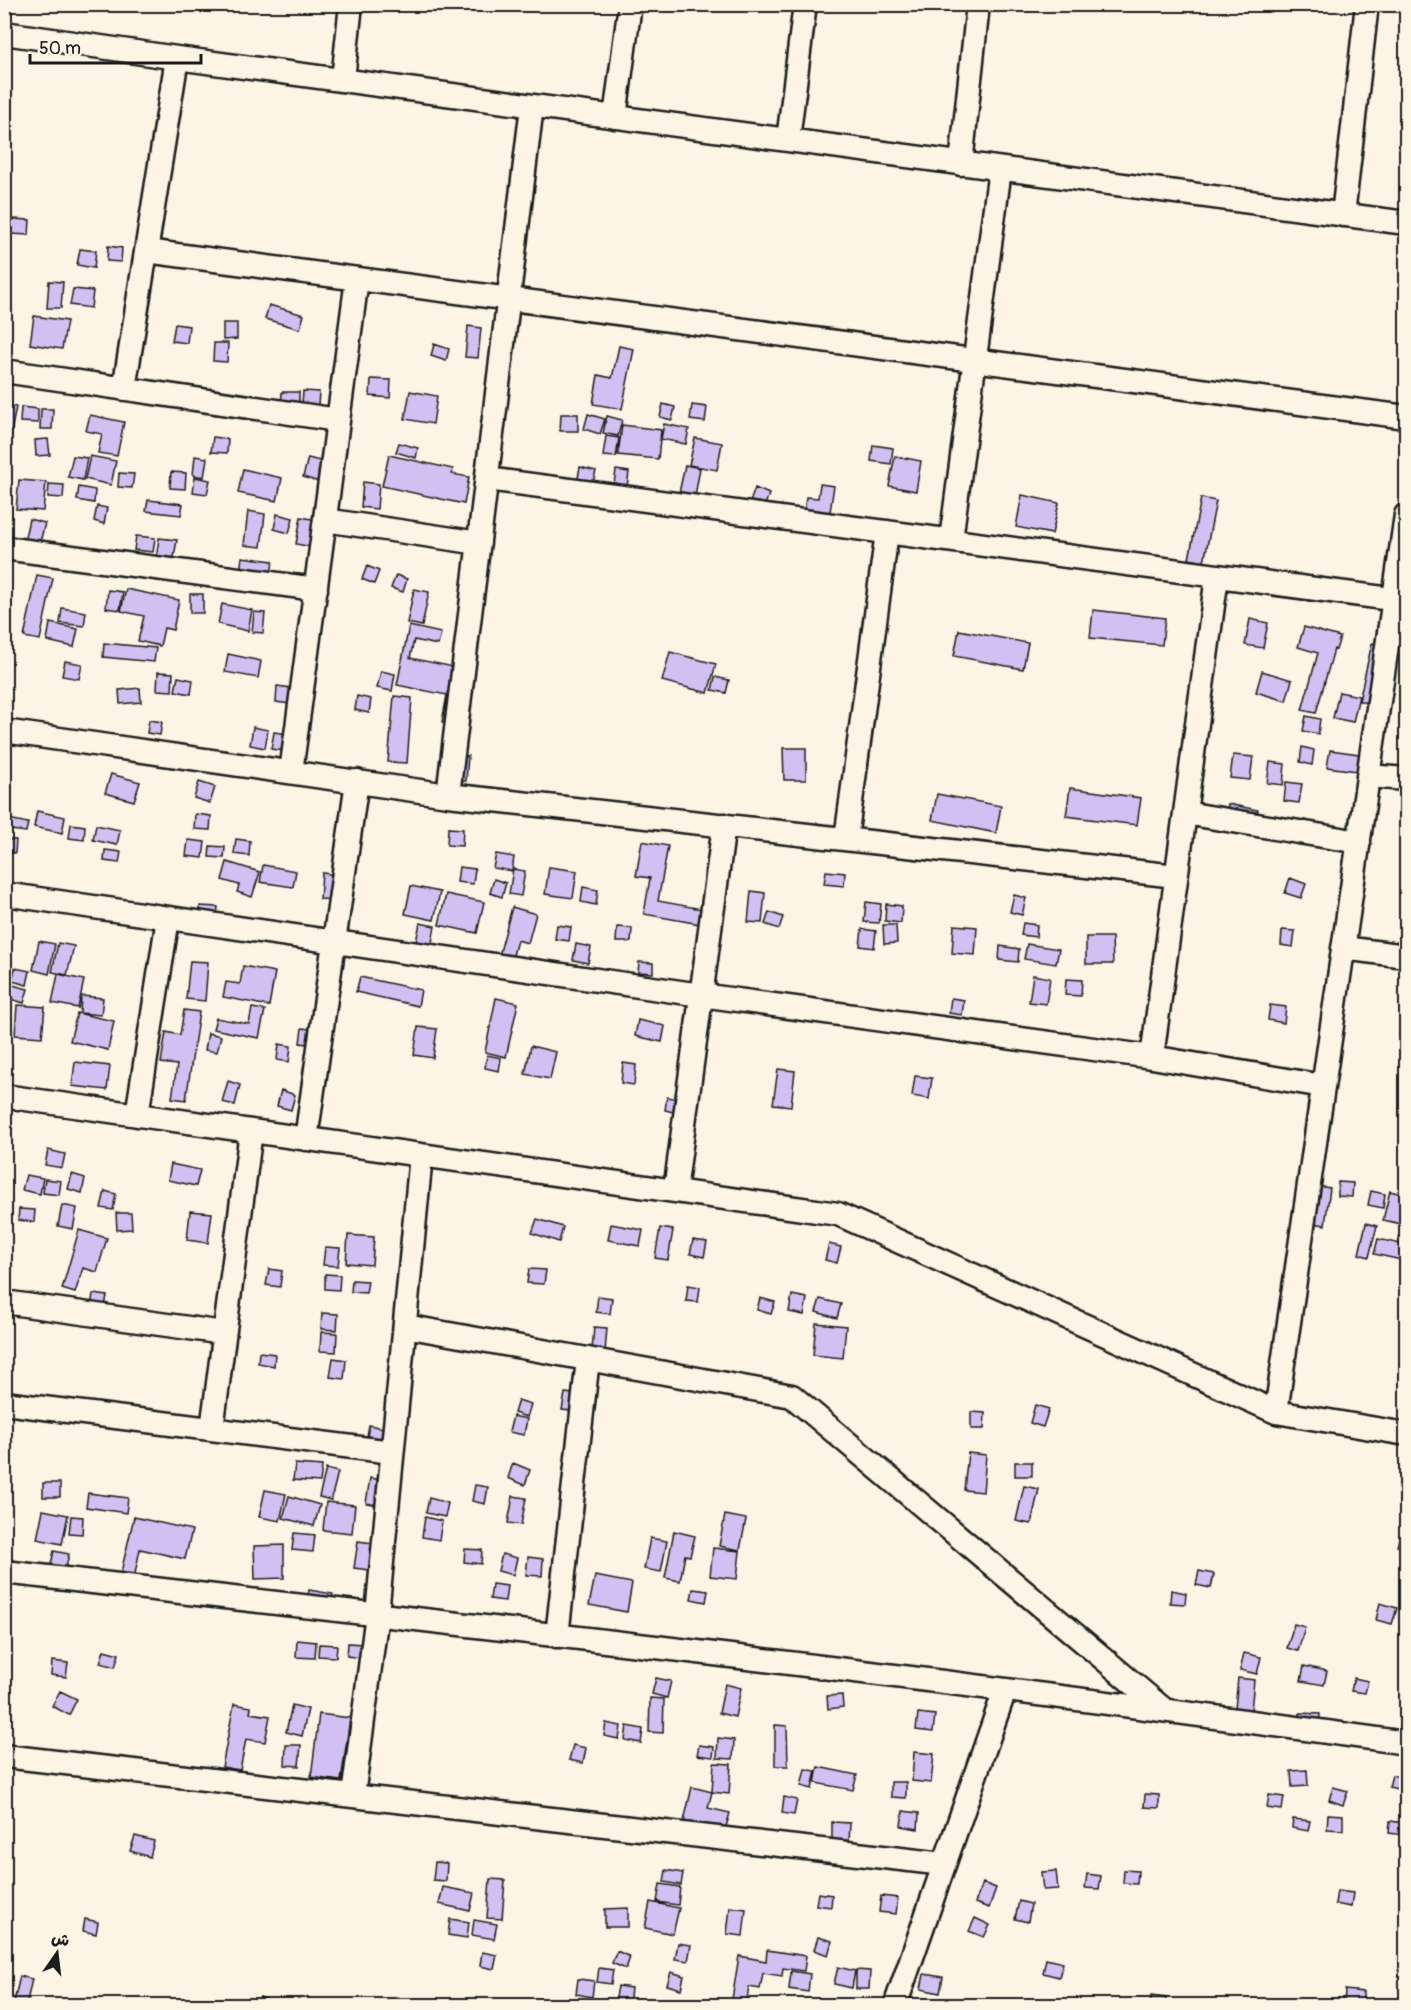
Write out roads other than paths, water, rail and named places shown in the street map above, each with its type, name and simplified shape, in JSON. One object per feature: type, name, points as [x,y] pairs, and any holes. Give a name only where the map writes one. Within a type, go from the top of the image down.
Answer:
[{"type":"street","points":[[344,80],[351,4]]},
{"type":"street","points":[[615,117],[630,4]]},
{"type":"street","points":[[789,140],[805,4]]},
{"type":"street","points":[[961,164],[978,4]]},
{"type":"street","points":[[1343,215],[1367,4]]},
{"type":"street","points":[[4,33],[1407,223]]},
{"type":"street","points":[[124,389],[177,58]]},
{"type":"street","points":[[448,795],[532,106]]},
{"type":"street","points":[[951,540],[1000,168]]},
{"type":"street","points":[[146,251],[1407,417]]},
{"type":"street","points":[[291,772],[357,279]]},
{"type":"street","points":[[4,371],[338,420]]},
{"type":"street","points":[[487,479],[1400,600]]},
{"type":"street","points":[[1276,1412],[1368,776],[1400,600],[1407,515]]},
{"type":"street","points":[[325,520],[479,543]]},
{"type":"street","points":[[846,839],[887,532]]},
{"type":"street","points":[[4,548],[316,589]]},
{"type":"street","points":[[1152,1056],[1217,576]]},
{"type":"street","points":[[4,731],[448,795],[1176,876]]},
{"type":"street","points":[[1368,776],[1407,779]]},
{"type":"street","points":[[306,1139],[357,782]]},
{"type":"street","points":[[1185,813],[1359,842]]},
{"type":"street","points":[[675,1191],[724,825]]},
{"type":"street","points":[[4,894],[701,995],[1152,1056],[1323,1086]]},
{"type":"street","points":[[137,1114],[168,918]]},
{"type":"street","points":[[1344,948],[1407,956]]},
{"type":"street","points":[[4,1096],[838,1214],[1276,1412],[1407,1434]]},
{"type":"street","points":[[212,1429],[251,1131]]},
{"type":"street","points":[[352,1796],[377,1614],[421,1155]]},
{"type":"street","points":[[5,1308],[224,1333]]},
{"type":"street","points":[[405,1326],[792,1396],[1162,1708]]},
{"type":"street","points":[[557,1636],[588,1359]]},
{"type":"street","points":[[4,1403],[393,1452]]},
{"type":"street","points":[[4,1572],[1162,1708],[1407,1743]]},
{"type":"street","points":[[895,2006],[1005,1690]]},
{"type":"street","points":[[4,1756],[944,1864]]}]
